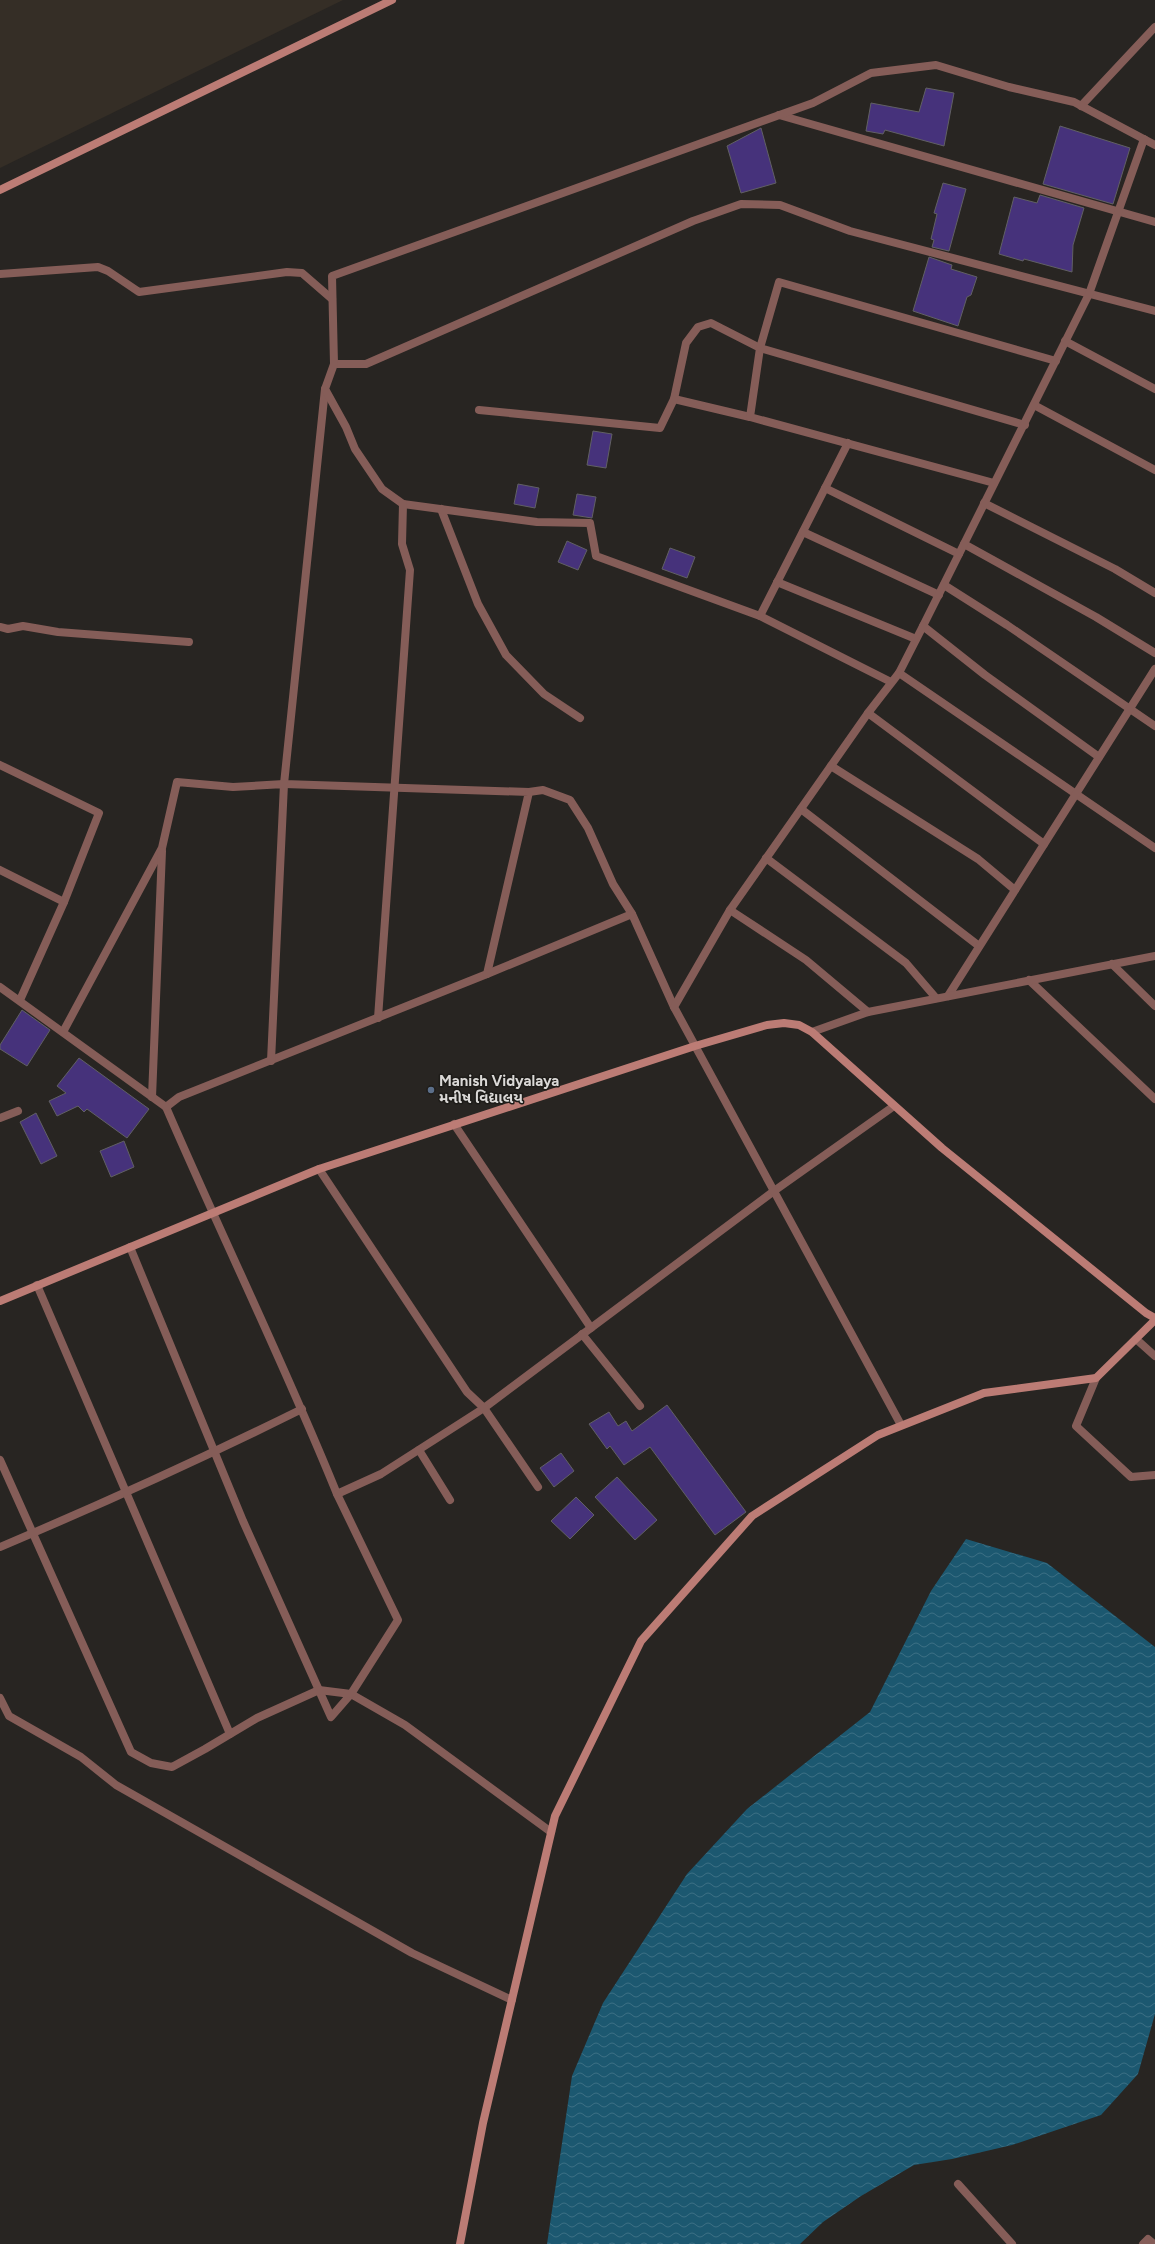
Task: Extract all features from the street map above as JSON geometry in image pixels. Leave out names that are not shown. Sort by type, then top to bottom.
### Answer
[{"type":"main road","points":[[0,190],[392,0]]},
{"type":"main road","points":[[0,1301],[319,1168],[695,1046],[767,1025],[784,1022],[799,1024],[812,1032],[942,1148],[1155,1319],[1096,1378],[984,1392],[878,1435],[752,1516],[641,1642],[555,1816],[484,2122],[460,2244]]},
{"type":"street","points":[[1081,106],[1155,27]]},
{"type":"street","points":[[271,1061],[284,784],[325,389],[334,364],[332,276],[813,103],[871,73],[936,65],[1009,87],[1074,102],[1155,145]]},
{"type":"street","points":[[779,115],[1155,222]]},
{"type":"street","points":[[674,1007],[730,910],[898,672],[916,639],[994,483],[1025,425],[1088,294],[1119,212],[1144,139]]},
{"type":"street","points":[[334,364],[366,364],[693,221],[741,204],[780,205],[850,231],[1155,311]]},
{"type":"street","points":[[0,274],[98,267],[108,271],[139,292],[287,272],[302,273],[332,299]]},
{"type":"street","points":[[750,416],[760,348],[778,282],[1056,361]]},
{"type":"street","points":[[479,410],[660,428],[674,399],[686,343],[698,327],[711,323],[760,348],[1025,425]]},
{"type":"street","points":[[1065,342],[1155,389]]},
{"type":"street","points":[[325,389],[346,427],[355,449],[382,489],[403,504],[537,522],[590,523],[596,556],[760,616],[891,682]]},
{"type":"street","points":[[674,399],[750,416],[994,483]]},
{"type":"street","points":[[1034,405],[1155,470]]},
{"type":"street","points":[[760,616],[848,443]]},
{"type":"street","points":[[825,488],[959,554]]},
{"type":"street","points":[[984,503],[1115,569],[1155,593]]},
{"type":"street","points":[[378,1018],[410,570],[402,544],[403,504]]},
{"type":"street","points":[[441,509],[478,604],[506,655],[544,694],[580,718]]},
{"type":"street","points":[[803,532],[939,594]]},
{"type":"street","points":[[964,544],[1096,617],[1155,653]]},
{"type":"street","points":[[777,582],[916,639]]},
{"type":"street","points":[[944,585],[1007,625],[1155,726]]},
{"type":"street","points":[[0,627],[23,626],[58,632],[189,642]]},
{"type":"street","points":[[923,626],[986,675],[1099,757]]},
{"type":"street","points":[[948,996],[1155,669]]},
{"type":"street","points":[[898,672],[1075,795],[1155,848]]},
{"type":"street","points":[[868,713],[1044,844]]},
{"type":"street","points":[[0,764],[98,812],[64,902],[20,1000]]},
{"type":"street","points":[[831,766],[978,859],[1015,890]]},
{"type":"street","points":[[152,1097],[162,848],[177,782],[233,787],[284,784],[529,792],[543,790],[570,800],[588,828],[613,884],[632,914],[674,1007],[901,1425]]},
{"type":"street","points":[[487,974],[529,792]]},
{"type":"street","points":[[801,809],[979,946]]},
{"type":"street","points":[[63,1032],[162,848]]},
{"type":"street","points":[[766,858],[906,963],[936,998]]},
{"type":"street","points":[[0,870],[64,902]]},
{"type":"street","points":[[730,910],[806,960],[868,1012]]},
{"type":"street","points":[[166,1108],[179,1097],[487,974],[632,914]]},
{"type":"street","points":[[812,1032],[868,1012],[1155,956]]},
{"type":"street","points":[[1112,964],[1155,1006]]},
{"type":"street","points":[[1029,980],[1155,1099]]},
{"type":"street","points":[[0,987],[20,1000],[166,1108],[212,1213],[302,1409],[337,1494],[398,1620],[351,1694],[331,1716],[215,1452],[130,1247]]},
{"type":"street","points":[[337,1494],[381,1474],[484,1408],[774,1191],[894,1106]]},
{"type":"street","points":[[0,1118],[18,1111]]},
{"type":"street","points":[[454,1124],[591,1328]]},
{"type":"street","points":[[319,1168],[467,1392],[484,1408],[538,1487]]},
{"type":"street","points":[[37,1285],[230,1734]]},
{"type":"street","points":[[582,1334],[640,1406]]},
{"type":"street","points":[[1136,1339],[1155,1356]]},
{"type":"street","points":[[1096,1378],[1076,1426],[1131,1477],[1155,1475]]},
{"type":"street","points":[[0,1547],[126,1493],[215,1452],[302,1409]]},
{"type":"street","points":[[419,1450],[450,1500]]},
{"type":"street","points":[[0,1460],[131,1752],[151,1763],[172,1767],[257,1718],[319,1690],[351,1694],[405,1725],[552,1832]]},
{"type":"street","points":[[0,1698],[9,1716],[81,1757],[116,1785],[412,1954],[512,2000]]},
{"type":"street","points":[[958,2184],[1012,2244]]},
{"type":"street","points":[[1143,2244],[1148,2239],[1154,2244]]},
{"type":"shaded area","points":[[0,0],[343,0],[0,168]]},
{"type":"water","points":[[966,1539],[1047,1563],[1155,1647],[1155,2014],[1138,2074],[1101,2115],[1012,2145],[952,2159],[914,2165],[861,2196],[823,2222],[800,2244],[547,2244],[572,2076],[603,2003],[687,1874],[747,1809],[870,1712],[931,1591]]},
{"type":"building","points":[[926,88],[954,93],[944,146],[885,130],[883,134],[866,131],[871,103],[919,112]]},
{"type":"building","points":[[1060,126],[1130,148],[1113,204],[1043,184]]},
{"type":"building","points":[[761,128],[776,183],[741,193],[727,146]]},
{"type":"building","points":[[943,183],[966,189],[949,251],[932,247],[934,240],[931,239],[937,214],[934,213]]},
{"type":"building","points":[[1040,195],[1084,208],[1073,245],[1072,272],[999,254],[1014,197],[1037,203]]},
{"type":"building","points":[[929,257],[952,265],[951,269],[977,277],[971,295],[967,297],[958,326],[913,311]]},
{"type":"building","points":[[593,431],[612,434],[606,468],[587,465]]},
{"type":"building","points":[[518,484],[539,488],[535,508],[514,504]]},
{"type":"building","points":[[577,494],[596,497],[592,518],[573,515]]},
{"type":"building","points":[[567,541],[587,550],[578,570],[558,562]]},
{"type":"building","points":[[670,548],[695,557],[687,578],[662,569]]},
{"type":"building","points":[[22,1010],[50,1030],[27,1066],[0,1049],[0,1045]]},
{"type":"building","points":[[79,1058],[149,1109],[127,1138],[87,1109],[84,1112],[78,1106],[57,1116],[49,1101],[66,1093],[57,1086]]},
{"type":"building","points":[[36,1113],[57,1156],[41,1164],[20,1122]]},
{"type":"building","points":[[124,1141],[134,1167],[111,1177],[100,1151]]},
{"type":"building","points":[[667,1405],[746,1512],[715,1535],[650,1447],[624,1465],[610,1446],[607,1449],[589,1424],[609,1412],[618,1426],[626,1421],[632,1431]]},
{"type":"building","points":[[561,1453],[574,1471],[554,1487],[540,1468]]},
{"type":"building","points":[[617,1477],[657,1520],[635,1540],[595,1497]]},
{"type":"building","points":[[576,1497],[594,1515],[570,1539],[551,1521]]},
{"type":"place","name":"Manish Vidyalaya મનીષ વિદ્યાલય","points":[[431,1090]]}]
